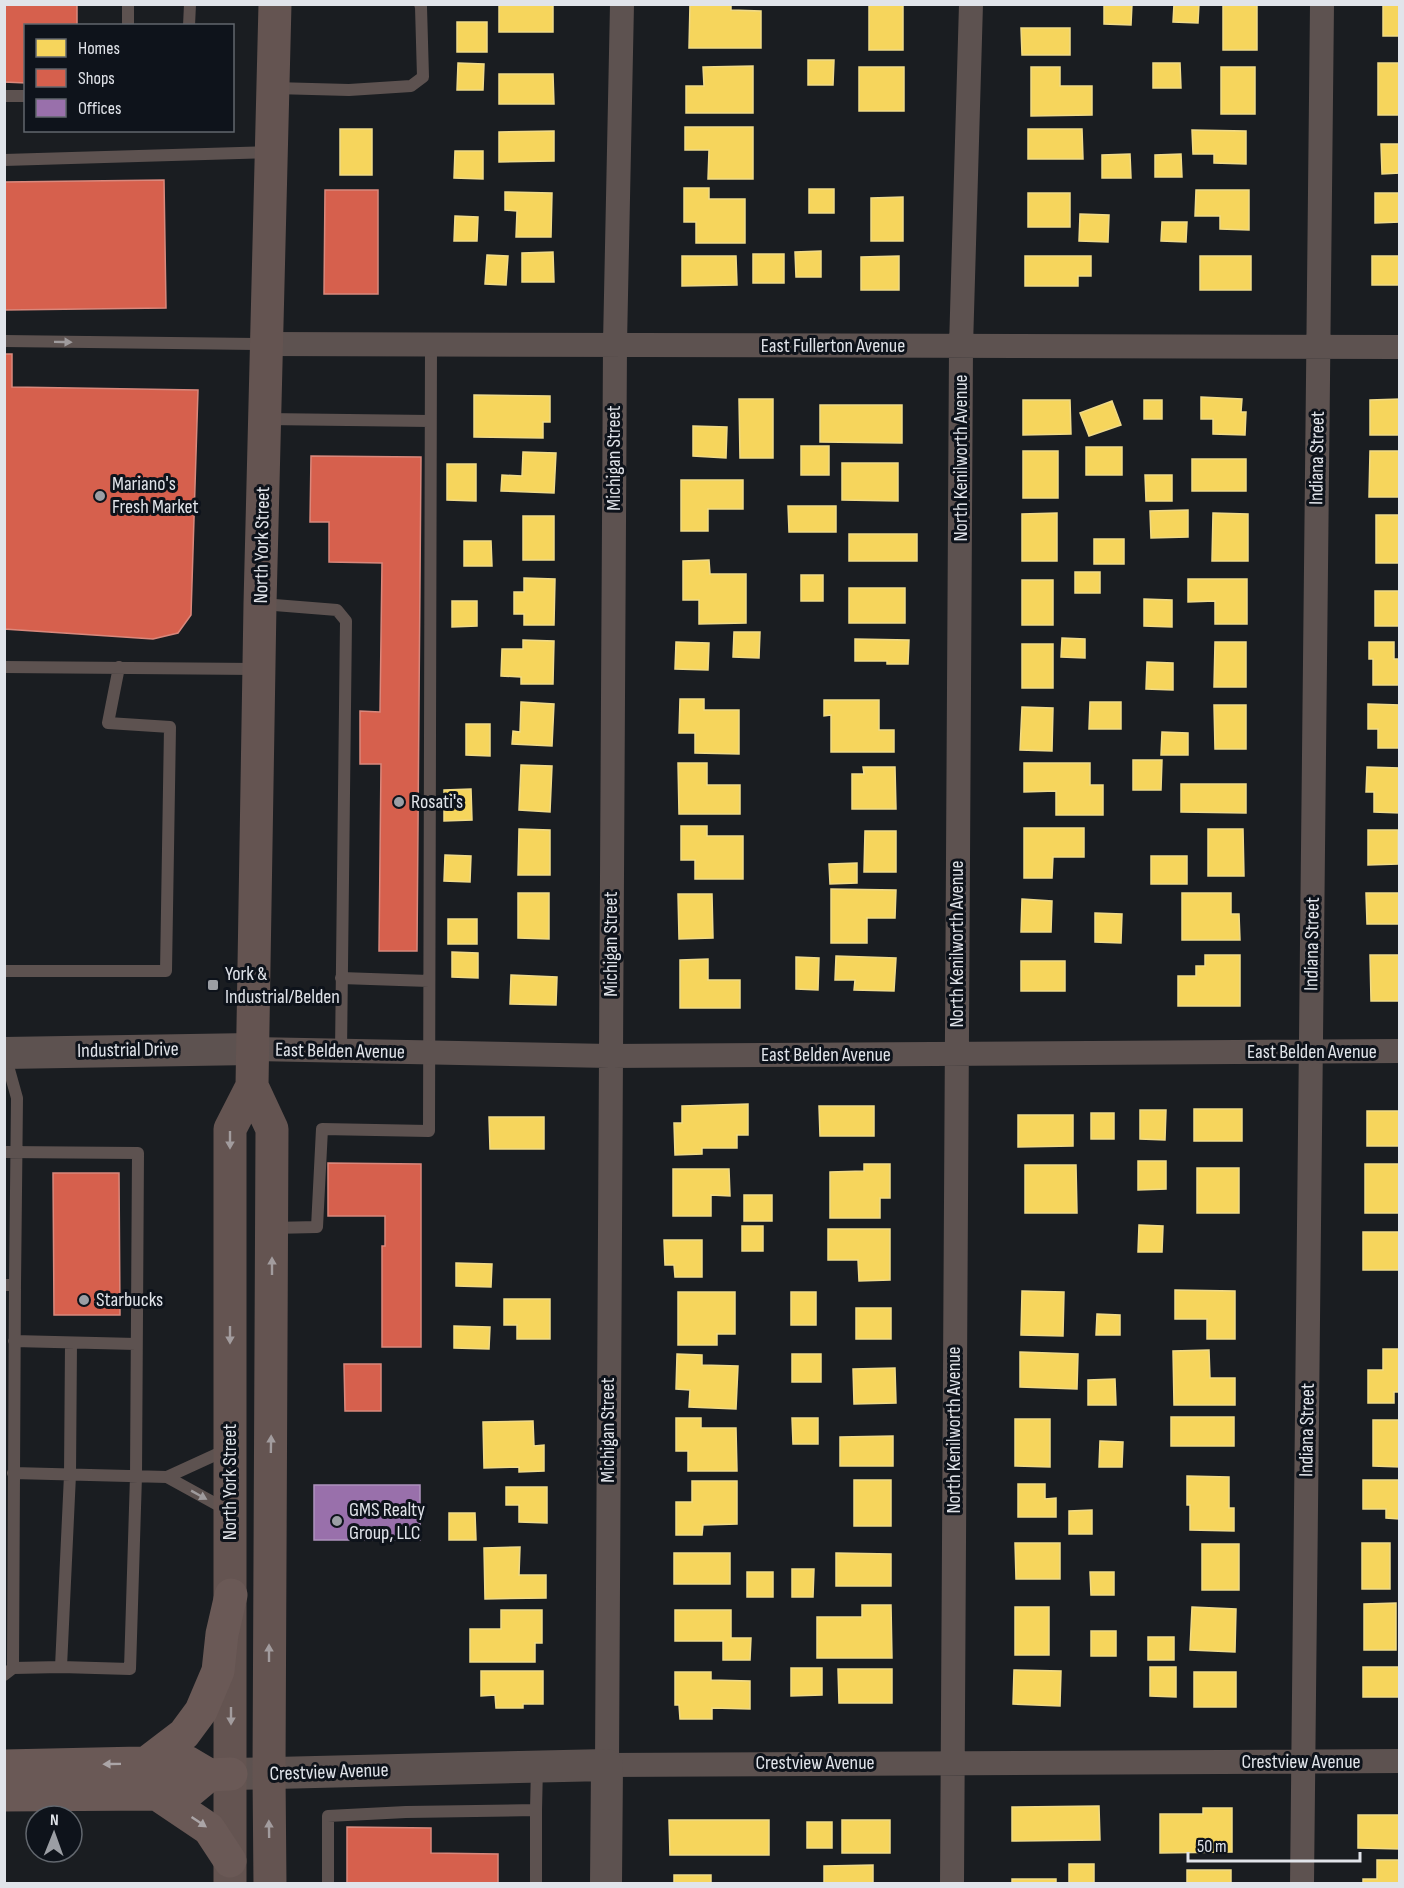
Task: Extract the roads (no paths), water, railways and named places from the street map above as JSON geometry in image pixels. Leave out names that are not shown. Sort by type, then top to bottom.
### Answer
[{"type":"highway","points":[[146,1763],[184,1734],[201,1711],[218,1671],[222,1634],[231,1595]]},
{"type":"highway","points":[[4,1766],[187,1762],[220,1775]]},
{"type":"highway","points":[[4,1795],[157,1794],[190,1790],[220,1775]]},
{"type":"highway","points":[[157,1794],[209,1829],[230,1872]]},
{"type":"main road","name":"North York Street","points":[[270,1884],[272,1129],[252,1086],[252,1049],[274,4]]},
{"type":"main road","name":"North York Street","points":[[230,1872],[220,1775],[231,1595],[230,1129],[252,1086]]},
{"type":"street","name":"Michigan Street","points":[[606,1884],[615,344],[622,4]]},
{"type":"street","name":"North Kenilworth Avenue","points":[[952,1884],[962,347],[971,4]]},
{"type":"street","name":"Indiana Street","points":[[1302,1884],[1322,4]]},
{"type":"street","name":"East Fullerton Avenue","points":[[266,344],[1400,346]]},
{"type":"street","name":"East Belden Avenue","points":[[252,1049],[610,1056],[1400,1051]]},
{"type":"street","name":"Industrial Drive","points":[[5,1053],[252,1049]]},
{"type":"street","name":"Crestview Avenue","points":[[220,1775],[607,1765],[1400,1761]]},
{"type":"lane","points":[[128,4],[128,24]]},
{"type":"lane","points":[[189,24],[190,4]]},
{"type":"lane","points":[[272,88],[349,90],[411,86],[423,77],[420,4]]},
{"type":"lane","points":[[4,96],[24,96]]},
{"type":"lane","points":[[4,160],[271,152]]},
{"type":"lane","points":[[4,341],[266,344]]},
{"type":"lane","points":[[272,1228],[317,1227],[321,1129],[429,1131],[431,344]]},
{"type":"lane","points":[[264,419],[430,421]]},
{"type":"lane","points":[[260,604],[338,610],[346,621],[341,1052]]},
{"type":"lane","points":[[4,667],[259,669]]},
{"type":"lane","points":[[4,971],[166,971],[170,727],[108,723],[119,667]]},
{"type":"lane","points":[[341,978],[429,981]]},
{"type":"lane","points":[[5,1053],[17,1098],[10,1152],[10,1285],[14,1341],[9,1672],[61,1667],[130,1669],[136,1476],[138,1153],[10,1152]]},
{"type":"lane","points":[[14,1341],[136,1344]]},
{"type":"lane","points":[[61,1667],[70,1475],[71,1343]]},
{"type":"lane","points":[[13,1473],[167,1477],[230,1448]]},
{"type":"lane","points":[[167,1477],[231,1512]]},
{"type":"lane","points":[[536,1884],[537,1766]]},
{"type":"lane","points":[[328,1884],[328,1816],[536,1810]]},
{"type":"place","name":"Mariano's Fresh Market","points":[[100,496]]},
{"type":"place","name":"Rosati's","points":[[399,802]]},
{"type":"place","name":"York & Industrial/Belden","points":[[213,985]]},
{"type":"place","name":"Starbucks","points":[[84,1300]]},
{"type":"place","name":"GMS Realty Group, LLC","points":[[337,1521]]}]
